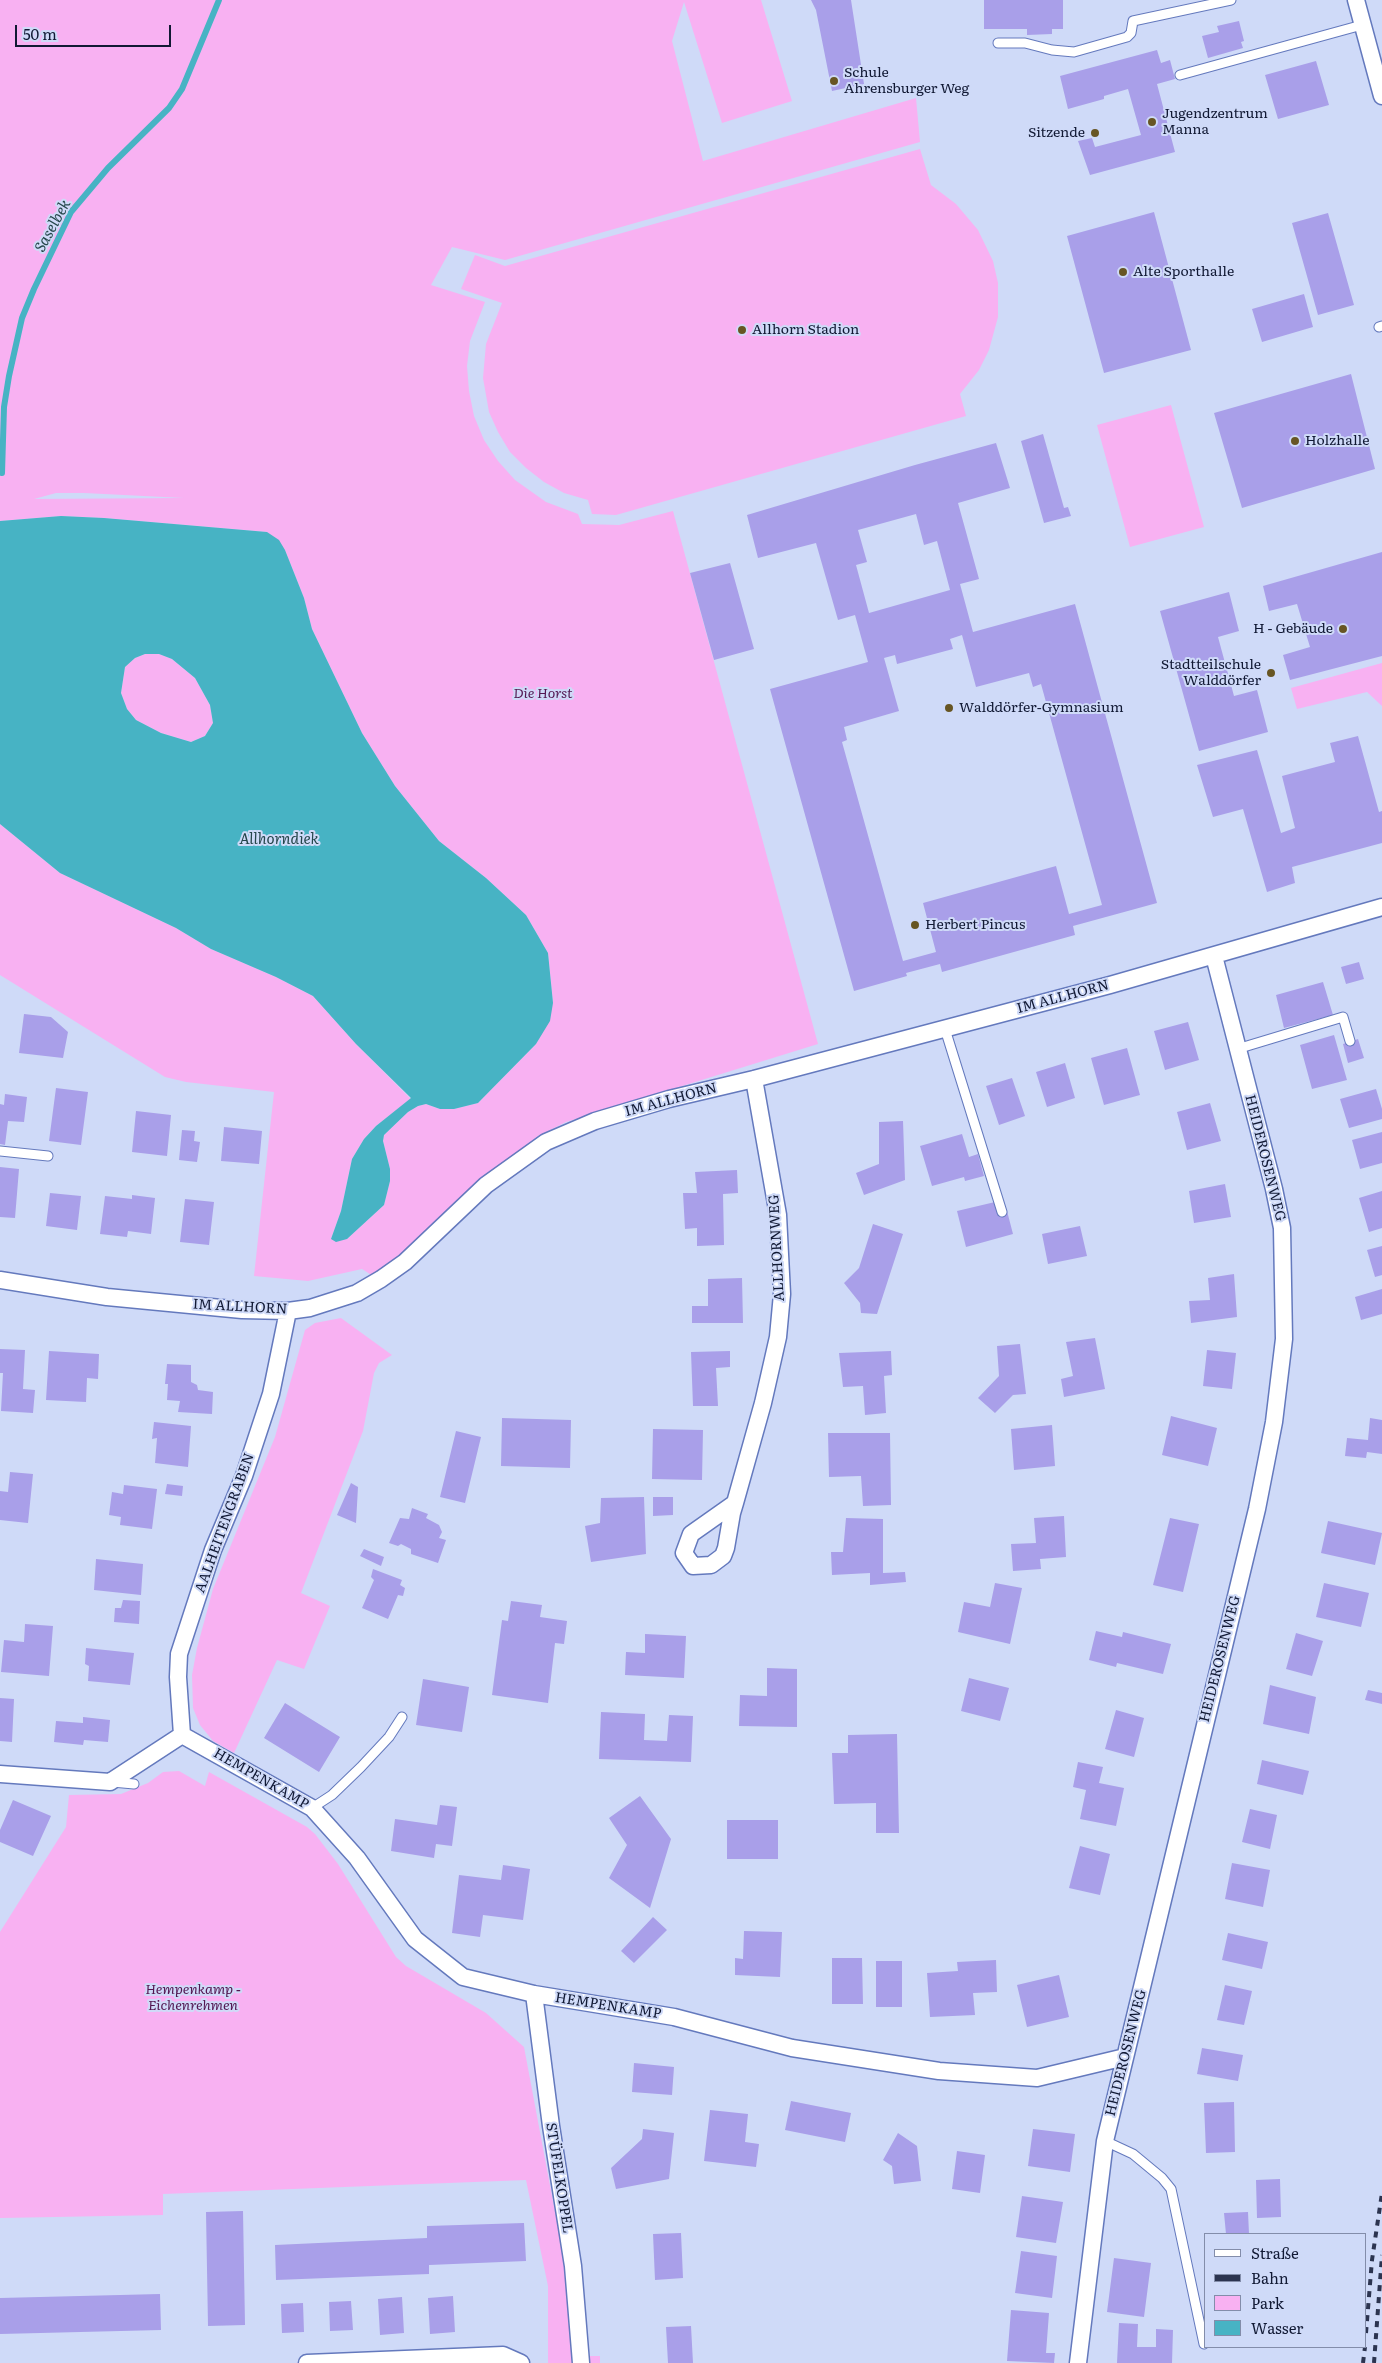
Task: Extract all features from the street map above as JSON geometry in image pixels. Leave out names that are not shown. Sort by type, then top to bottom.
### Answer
[{"type":"street","points":[[1356,0],[1382,96]]},
{"type":"street","name":"IM ALLHORN","points":[[0,1280],[107,1297],[242,1310],[288,1311],[310,1308],[357,1293],[381,1279],[405,1262],[486,1185],[546,1142],[595,1121],[669,1099],[946,1029],[1214,956],[1382,907]]},
{"type":"street","name":"HEIDEROSENWEG","points":[[1078,2363],[1105,2141],[1257,1509],[1274,1422],[1283,1348],[1282,1228],[1274,1189],[1214,956]]},
{"type":"street","name":"ALLHORNWEG","points":[[735,1503],[763,1402],[778,1337],[782,1294],[778,1215],[754,1079]]},
{"type":"street","name":"AALHEITENGRABEN","points":[[182,1735],[178,1677],[179,1654],[213,1550],[244,1476],[270,1394],[288,1311]]},
{"type":"street","points":[[0,1774],[110,1782],[182,1735]]},
{"type":"street","name":"HEMPENKAMP","points":[[182,1735],[312,1808],[357,1858],[415,1939],[463,1977],[534,1994],[674,2017],[792,2048],[939,2071],[1037,2078],[1125,2057]]},
{"type":"street","name":"STÜFELKOPPEL","points":[[534,1994],[551,2126],[573,2266],[580,2363]]},
{"type":"street","points":[[307,2363],[503,2355],[521,2363]]},
{"type":"lane","points":[[998,43],[1025,43],[1052,50],[1074,52],[1127,37],[1131,34],[1133,20],[1231,0]]},
{"type":"lane","points":[[1180,75],[1362,25]]},
{"type":"lane","points":[[1237,1049],[1343,1017],[1350,1041]]},
{"type":"lane","points":[[946,1029],[1002,1212]]},
{"type":"lane","points":[[0,1151],[48,1156]]},
{"type":"lane","points":[[312,1808],[332,1795],[361,1767],[389,1737],[402,1717]]},
{"type":"lane","points":[[110,1782],[134,1784]]},
{"type":"lane","points":[[1105,2141],[1133,2154],[1162,2178],[1171,2189],[1204,2344]]},
{"type":"green space","name":"Die Horst","points":[[0,0],[761,0],[792,101],[722,123],[684,2],[672,41],[703,161],[916,98],[920,142],[505,260],[452,247],[431,285],[485,302],[470,341],[467,366],[469,391],[474,416],[484,440],[498,461],[515,480],[546,502],[578,514],[582,524],[619,525],[673,511],[818,1044],[566,1122],[538,1136],[480,1181],[394,1263],[373,1276],[362,1269],[308,1281],[254,1276],[274,1092],[186,1082],[165,1077],[0,975],[0,824],[60,873],[176,928],[211,949],[276,977],[313,996],[356,1044],[411,1099],[376,1126],[364,1139],[352,1159],[341,1211],[331,1239],[347,1239],[384,1205],[390,1181],[390,1169],[383,1141],[384,1135],[408,1112],[426,1104],[440,1109],[454,1109],[478,1103],[536,1044],[553,1003],[548,953],[526,915],[486,878],[439,841],[395,786],[362,733],[312,629],[304,598],[285,550],[267,532],[61,516],[0,521]],"holes":[[[56,493],[184,498],[34,499]]]},
{"type":"green space","name":"Allhorn Stadion","points":[[920,149],[931,185],[956,204],[978,230],[993,261],[998,283],[998,317],[989,350],[979,370],[960,394],[966,416],[616,515],[592,514],[588,500],[564,493],[544,482],[510,452],[489,412],[483,378],[486,344],[502,303],[461,289],[475,255],[505,266]]},
{"type":"green space","points":[[1171,405],[1204,527],[1130,547],[1097,425]]},
{"type":"green space","points":[[145,654],[159,654],[172,659],[195,678],[210,705],[213,723],[205,736],[191,742],[161,733],[136,720],[127,709],[121,693],[125,667],[135,658]]},
{"type":"green space","points":[[1382,663],[1382,706],[1367,692],[1297,709],[1291,688]]},
{"type":"green space","points":[[341,1318],[392,1355],[379,1363],[374,1373],[363,1431],[301,1593],[330,1606],[304,1669],[277,1660],[234,1753],[213,1741],[200,1725],[193,1708],[192,1675],[197,1648],[213,1589],[275,1437],[305,1330],[315,1323]]},
{"type":"green space","name":"Hempenkamp - Eichenrehmen","points":[[179,1771],[205,1786],[209,1772],[307,1827],[315,1834],[338,1864],[396,1957],[406,1966],[486,2013],[524,2047],[570,2292],[572,2356],[600,2356],[600,2363],[548,2363],[548,2286],[526,2180],[163,2194],[163,2215],[0,2218],[0,1932],[66,1827],[69,1795],[121,1794],[148,1783],[163,1772]]},
{"type":"water","name":"Allhorndiek","points":[[61,516],[104,518],[267,532],[279,540],[285,550],[304,598],[312,629],[362,733],[395,786],[439,841],[486,878],[526,915],[548,953],[553,1003],[550,1021],[536,1044],[478,1103],[454,1109],[440,1109],[426,1104],[418,1106],[408,1112],[384,1135],[383,1141],[390,1169],[390,1181],[384,1205],[347,1239],[336,1242],[331,1239],[341,1211],[352,1159],[364,1139],[376,1126],[411,1098],[356,1044],[313,996],[276,977],[211,949],[176,928],[60,873],[0,824],[0,521]],"holes":[[[145,654],[159,654],[172,659],[195,678],[210,705],[213,723],[205,736],[191,742],[161,733],[136,720],[127,709],[121,693],[125,667],[135,658]]]},
{"type":"building","points":[[811,0],[851,0],[864,84],[832,91],[816,10]]},
{"type":"building","points":[[984,0],[1063,0],[1063,29],[1052,29],[1052,34],[1027,35],[1027,29],[984,29]]},
{"type":"building","points":[[1239,21],[1244,41],[1241,42],[1243,48],[1208,58],[1202,36],[1219,32],[1217,26]]},
{"type":"building","name":"Jugendzentrum Manna","points":[[1157,50],[1161,63],[1170,60],[1175,79],[1157,84],[1175,152],[1090,175],[1078,141],[1092,138],[1095,147],[1141,135],[1128,89],[1104,96],[1104,99],[1068,109],[1060,76]]},
{"type":"building","points":[[1316,61],[1329,105],[1278,119],[1265,75]]},
{"type":"building","name":"Alte Sporthalle","points":[[1154,212],[1191,350],[1104,373],[1067,236]]},
{"type":"building","points":[[1328,213],[1354,305],[1318,315],[1292,223]]},
{"type":"building","points":[[1304,294],[1313,327],[1262,342],[1252,309]]},
{"type":"building","name":"Holzhalle","points":[[1351,374],[1375,469],[1242,508],[1214,413]]},
{"type":"building","points":[[1043,434],[1064,508],[1068,507],[1071,516],[1044,523],[1021,441]]},
{"type":"building","points":[[996,443],[1010,488],[958,503],[979,579],[960,584],[973,632],[1075,604],[1157,903],[1073,926],[1075,935],[942,972],[940,964],[906,973],[907,976],[854,991],[770,689],[868,662],[855,615],[838,620],[816,543],[758,558],[747,515]],"holes":[[[916,514],[924,545],[937,541],[950,590],[869,613],[856,565],[867,562],[858,530]],[[962,635],[976,687],[1029,673],[1033,687],[1041,684],[1102,905],[1069,914],[1056,866],[923,903],[936,952],[903,961],[842,742],[847,740],[844,727],[899,711],[884,658],[895,655],[897,664],[953,649],[950,639]]]},
{"type":"building","name":"H - Gebäude","points":[[1382,552],[1382,656],[1290,680],[1283,655],[1310,647],[1297,604],[1269,611],[1263,586]]},
{"type":"building","points":[[730,563],[754,649],[714,660],[690,573]]},
{"type":"building","points":[[1229,592],[1239,631],[1218,637],[1234,696],[1257,690],[1268,732],[1199,751],[1160,611]]},
{"type":"building","points":[[1358,736],[1379,812],[1382,811],[1382,843],[1292,867],[1295,883],[1267,892],[1243,809],[1213,817],[1197,765],[1257,750],[1281,833],[1295,828],[1282,776],[1335,762],[1330,743]]},
{"type":"building","points":[[1359,962],[1364,979],[1346,984],[1341,967]]},
{"type":"building","points":[[1323,982],[1333,1015],[1284,1028],[1276,995]]},
{"type":"building","points":[[24,1014],[51,1017],[68,1032],[63,1058],[19,1053]]},
{"type":"building","points":[[1188,1022],[1199,1060],[1165,1070],[1154,1031]]},
{"type":"building","points":[[1334,1035],[1347,1080],[1312,1089],[1300,1045]]},
{"type":"building","points":[[1358,1039],[1364,1058],[1348,1063],[1343,1044]]},
{"type":"building","points":[[1127,1048],[1140,1095],[1104,1105],[1091,1058]]},
{"type":"building","points":[[1065,1063],[1075,1098],[1047,1107],[1036,1072]]},
{"type":"building","points":[[1012,1078],[1025,1116],[999,1125],[986,1086]]},
{"type":"building","points":[[56,1088],[88,1092],[81,1145],[49,1141]]},
{"type":"building","points":[[1376,1089],[1382,1109],[1382,1119],[1349,1128],[1340,1099]]},
{"type":"building","points":[[5,1094],[27,1097],[24,1122],[8,1121],[5,1145],[0,1144],[0,1104],[4,1105]]},
{"type":"building","points":[[1210,1103],[1221,1141],[1187,1150],[1177,1112]]},
{"type":"building","points":[[136,1111],[171,1115],[167,1156],[132,1152]]},
{"type":"building","points":[[903,1121],[905,1180],[864,1195],[856,1173],[879,1164],[879,1122]]},
{"type":"building","points":[[224,1127],[262,1131],[259,1164],[221,1161]]},
{"type":"building","points":[[182,1130],[195,1131],[194,1141],[200,1142],[197,1162],[179,1160]]},
{"type":"building","points":[[1382,1132],[1382,1163],[1360,1169],[1352,1140]]},
{"type":"building","points":[[962,1134],[969,1157],[978,1154],[984,1176],[965,1181],[964,1177],[932,1186],[920,1146]]},
{"type":"building","points":[[0,1167],[19,1169],[15,1218],[0,1217]]},
{"type":"building","points":[[737,1170],[738,1193],[723,1194],[724,1245],[697,1246],[697,1228],[685,1229],[683,1193],[697,1193],[695,1172]]},
{"type":"building","points":[[1225,1184],[1231,1217],[1194,1223],[1189,1191]]},
{"type":"building","points":[[1382,1191],[1382,1228],[1369,1232],[1359,1198]]},
{"type":"building","points":[[50,1193],[81,1196],[77,1230],[46,1226]]},
{"type":"building","points":[[132,1195],[155,1198],[151,1234],[128,1231],[127,1237],[100,1234],[105,1196],[132,1199]]},
{"type":"building","points":[[185,1199],[214,1202],[209,1245],[180,1242]]},
{"type":"building","points":[[995,1202],[998,1214],[1007,1211],[1013,1234],[966,1247],[957,1211]]},
{"type":"building","points":[[873,1224],[903,1234],[877,1314],[861,1313],[860,1303],[844,1283],[859,1268]]},
{"type":"building","points":[[1080,1226],[1087,1256],[1048,1264],[1042,1234]]},
{"type":"building","points":[[1382,1246],[1382,1275],[1375,1277],[1367,1250]]},
{"type":"building","points":[[1234,1274],[1237,1317],[1191,1323],[1189,1301],[1210,1300],[1208,1278]]},
{"type":"building","points":[[742,1278],[743,1323],[692,1323],[692,1306],[708,1306],[708,1279]]},
{"type":"building","points":[[1382,1289],[1382,1314],[1361,1320],[1355,1297]]},
{"type":"building","points":[[1095,1338],[1105,1389],[1064,1397],[1061,1379],[1073,1376],[1066,1342]]},
{"type":"building","points":[[1020,1344],[1026,1394],[1013,1395],[995,1413],[978,1398],[999,1376],[997,1346]]},
{"type":"building","points":[[0,1349],[25,1350],[23,1389],[35,1390],[33,1413],[1,1411],[3,1373],[0,1373]]},
{"type":"building","points":[[1207,1350],[1236,1353],[1232,1389],[1203,1386]]},
{"type":"building","points":[[49,1351],[99,1354],[98,1379],[87,1378],[86,1402],[46,1400]]},
{"type":"building","points":[[730,1351],[730,1367],[716,1368],[718,1406],[693,1406],[691,1352]]},
{"type":"building","points":[[891,1351],[892,1375],[884,1376],[886,1413],[865,1415],[863,1386],[843,1387],[839,1353]]},
{"type":"building","points":[[167,1364],[191,1365],[191,1382],[197,1385],[198,1390],[213,1392],[212,1414],[178,1412],[180,1401],[167,1400],[168,1384],[165,1384]]},
{"type":"building","points":[[1171,1416],[1217,1428],[1208,1466],[1162,1455]]},
{"type":"building","points":[[502,1418],[571,1420],[570,1468],[501,1466]]},
{"type":"building","points":[[1370,1418],[1382,1420],[1382,1454],[1367,1452],[1366,1458],[1345,1456],[1347,1438],[1368,1440]]},
{"type":"building","points":[[154,1422],[191,1426],[188,1467],[155,1463],[157,1438],[152,1439]]},
{"type":"building","points":[[1052,1425],[1055,1466],[1014,1470],[1011,1429]]},
{"type":"building","points":[[653,1429],[703,1430],[702,1480],[652,1479]]},
{"type":"building","points":[[456,1431],[481,1437],[465,1503],[440,1497]]},
{"type":"building","points":[[828,1433],[890,1433],[891,1505],[863,1506],[861,1476],[829,1477]]},
{"type":"building","points":[[10,1472],[33,1474],[28,1523],[0,1520],[0,1491],[8,1492]]},
{"type":"building","points":[[351,1483],[358,1487],[356,1523],[337,1515]]},
{"type":"building","points":[[167,1484],[183,1486],[182,1496],[165,1494]]},
{"type":"building","points":[[124,1485],[157,1489],[152,1529],[120,1525],[121,1517],[109,1515],[112,1492],[123,1494]]},
{"type":"building","points":[[644,1497],[646,1554],[591,1562],[585,1526],[600,1523],[601,1498]]},
{"type":"building","points":[[653,1497],[673,1497],[673,1515],[653,1516]]},
{"type":"building","points":[[412,1508],[428,1514],[426,1518],[439,1525],[442,1532],[439,1538],[446,1540],[438,1563],[411,1554],[411,1549],[401,1544],[398,1546],[389,1543],[400,1518],[409,1519]]},
{"type":"building","points":[[1064,1516],[1066,1557],[1040,1559],[1041,1569],[1013,1571],[1011,1544],[1036,1543],[1034,1518]]},
{"type":"building","points":[[846,1518],[883,1519],[883,1573],[905,1572],[906,1582],[870,1585],[870,1573],[832,1575],[831,1552],[843,1552]]},
{"type":"building","points":[[1170,1518],[1199,1524],[1183,1592],[1153,1585]]},
{"type":"building","points":[[1328,1521],[1382,1533],[1375,1565],[1321,1553]]},
{"type":"building","points":[[364,1549],[384,1557],[381,1566],[360,1556]]},
{"type":"building","points":[[96,1559],[143,1564],[141,1595],[94,1590]]},
{"type":"building","points":[[373,1569],[402,1580],[400,1585],[405,1588],[403,1596],[398,1595],[388,1619],[362,1608],[374,1580],[371,1577]]},
{"type":"building","points":[[995,1583],[1022,1588],[1010,1644],[958,1632],[964,1602],[990,1607]]},
{"type":"building","points":[[1324,1583],[1369,1593],[1361,1627],[1316,1617]]},
{"type":"building","points":[[123,1600],[140,1601],[139,1624],[114,1622],[115,1608],[121,1608]]},
{"type":"building","points":[[511,1601],[542,1605],[540,1617],[567,1621],[564,1644],[555,1643],[548,1703],[492,1695],[502,1620],[508,1621]]},
{"type":"building","points":[[25,1624],[53,1626],[49,1676],[1,1672],[4,1640],[24,1642]]},
{"type":"building","points":[[1096,1631],[1122,1637],[1123,1632],[1171,1644],[1163,1674],[1117,1663],[1116,1667],[1089,1660]]},
{"type":"building","points":[[1296,1633],[1323,1641],[1312,1676],[1286,1669]]},
{"type":"building","points":[[645,1634],[686,1636],[684,1678],[625,1675],[626,1652],[645,1653]]},
{"type":"building","points":[[86,1648],[134,1653],[130,1685],[88,1681],[89,1666],[85,1664]]},
{"type":"building","points":[[767,1668],[797,1669],[797,1727],[739,1726],[740,1695],[767,1696]]},
{"type":"building","points":[[969,1678],[1009,1688],[1000,1721],[961,1711]]},
{"type":"building","points":[[423,1679],[469,1687],[462,1732],[416,1725]]},
{"type":"building","points":[[1270,1685],[1316,1697],[1309,1734],[1263,1724]]},
{"type":"building","points":[[1368,1690],[1382,1693],[1382,1704],[1365,1700]]},
{"type":"building","points":[[0,1698],[14,1699],[12,1742],[0,1741]]},
{"type":"building","points":[[285,1703],[340,1737],[319,1772],[264,1738]]},
{"type":"building","points":[[1116,1710],[1144,1718],[1134,1757],[1105,1749]]},
{"type":"building","points":[[601,1712],[645,1714],[644,1740],[667,1741],[669,1715],[693,1716],[691,1762],[599,1759]]},
{"type":"building","points":[[83,1717],[110,1720],[108,1742],[84,1740],[83,1745],[54,1742],[56,1721],[83,1723]]},
{"type":"building","points":[[897,1734],[899,1833],[876,1833],[876,1803],[834,1804],[832,1753],[848,1753],[848,1735]]},
{"type":"building","points":[[1262,1760],[1309,1771],[1303,1795],[1257,1784]]},
{"type":"building","points":[[1078,1762],[1103,1767],[1099,1783],[1124,1788],[1116,1826],[1080,1819],[1086,1790],[1073,1787]]},
{"type":"building","points":[[640,1796],[671,1839],[650,1908],[609,1878],[627,1845],[609,1818]]},
{"type":"building","points":[[13,1800],[51,1816],[33,1856],[0,1842],[0,1830]]},
{"type":"building","points":[[440,1805],[457,1807],[452,1846],[436,1844],[434,1858],[391,1851],[395,1819],[437,1825]]},
{"type":"building","points":[[1250,1809],[1277,1815],[1270,1849],[1242,1842]]},
{"type":"building","points":[[727,1820],[778,1820],[778,1859],[727,1859]]},
{"type":"building","points":[[1080,1846],[1110,1854],[1100,1895],[1069,1888]]},
{"type":"building","points":[[1232,1863],[1270,1870],[1263,1907],[1225,1899]]},
{"type":"building","points":[[503,1865],[530,1869],[523,1920],[483,1915],[480,1937],[452,1933],[459,1875],[501,1880]]},
{"type":"building","points":[[653,1917],[667,1930],[634,1963],[621,1951]]},
{"type":"building","points":[[744,1931],[782,1932],[780,1977],[735,1975],[735,1958],[743,1959]]},
{"type":"building","points":[[1228,1933],[1268,1942],[1262,1969],[1222,1960]]},
{"type":"building","points":[[832,1958],[862,1958],[863,2004],[832,2004]]},
{"type":"building","points":[[996,1960],[997,1992],[973,1993],[975,2015],[930,2017],[927,1973],[958,1971],[957,1962]]},
{"type":"building","points":[[876,1961],[902,1961],[902,2007],[876,2007]]},
{"type":"building","points":[[1059,1975],[1069,2017],[1027,2027],[1017,1985]]},
{"type":"building","points":[[1225,1985],[1252,1991],[1244,2025],[1217,2020]]},
{"type":"building","points":[[1202,2048],[1243,2055],[1238,2081],[1197,2074]]},
{"type":"building","points":[[634,2063],[674,2067],[672,2095],[632,2092]]},
{"type":"building","points":[[791,2101],[851,2113],[845,2142],[785,2130]]},
{"type":"building","points":[[1234,2102],[1235,2152],[1206,2153],[1204,2103]]},
{"type":"building","points":[[710,2110],[748,2114],[745,2142],[759,2144],[756,2167],[704,2161]]},
{"type":"building","points":[[643,2129],[674,2133],[669,2179],[616,2189],[611,2168],[642,2139]]},
{"type":"building","points":[[1033,2129],[1075,2134],[1070,2172],[1028,2166]]},
{"type":"building","points":[[898,2133],[917,2146],[921,2181],[894,2184],[892,2166],[883,2160]]},
{"type":"building","points":[[957,2151],[985,2155],[980,2193],[952,2189]]},
{"type":"building","points":[[1280,2179],[1281,2217],[1257,2218],[1256,2180]]},
{"type":"building","points":[[1022,2196],[1063,2202],[1056,2243],[1016,2237]]},
{"type":"building","points":[[243,2211],[245,2325],[208,2326],[206,2212]]},
{"type":"building","points":[[1248,2212],[1249,2233],[1226,2233],[1224,2213]]},
{"type":"building","points":[[524,2223],[526,2261],[429,2265],[429,2274],[276,2280],[275,2245],[427,2238],[427,2226]]},
{"type":"building","points":[[681,2233],[683,2278],[655,2280],[653,2234]]},
{"type":"building","points":[[1021,2251],[1057,2256],[1052,2298],[1015,2293]]},
{"type":"building","points":[[1114,2258],[1151,2263],[1144,2317],[1107,2312]]},
{"type":"building","points":[[160,2294],[161,2330],[0,2334],[0,2298]]},
{"type":"building","points":[[453,2296],[455,2332],[430,2334],[428,2298]]},
{"type":"building","points":[[402,2297],[404,2333],[380,2335],[378,2299]]},
{"type":"building","points":[[351,2301],[353,2330],[330,2331],[329,2302]]},
{"type":"building","points":[[303,2303],[304,2332],[282,2333],[281,2304]]},
{"type":"building","points":[[1011,2310],[1049,2313],[1046,2353],[1055,2353],[1054,2363],[1007,2361]]},
{"type":"building","points":[[1119,2323],[1138,2324],[1137,2347],[1156,2347],[1156,2329],[1173,2330],[1172,2363],[1117,2363]]},
{"type":"building","points":[[691,2326],[693,2363],[668,2363],[666,2327]]},
{"type":"waterway","name":"Saselbek","points":[[2,473],[4,407],[9,376],[22,318],[34,289],[71,212],[108,168],[169,108],[182,89],[219,0]]},
{"type":"railway","points":[[1367,2321],[1372,2260],[1382,2193]]},
{"type":"railway","points":[[1374,2363],[1382,2255]]},
{"type":"railway","points":[[1363,2363],[1365,2348]]},
{"type":"place","name":"Schule Ahrensburger Weg","points":[[834,81]]},
{"type":"place","name":"Jugendzentrum Manna","points":[[1152,122]]},
{"type":"place","name":"Sitzende","points":[[1095,133]]},
{"type":"place","name":"Alte Sporthalle","points":[[1123,272]]},
{"type":"place","name":"Allhorn Stadion","points":[[742,330]]},
{"type":"place","name":"Holzhalle","points":[[1295,441]]},
{"type":"place","name":"H - Gebäude","points":[[1343,629]]},
{"type":"place","name":"Stadtteilschule Walddörfer","points":[[1271,673]]},
{"type":"place","name":"Walddörfer-Gymnasium","points":[[949,708]]},
{"type":"place","name":"Herbert Pincus","points":[[915,925]]}]
